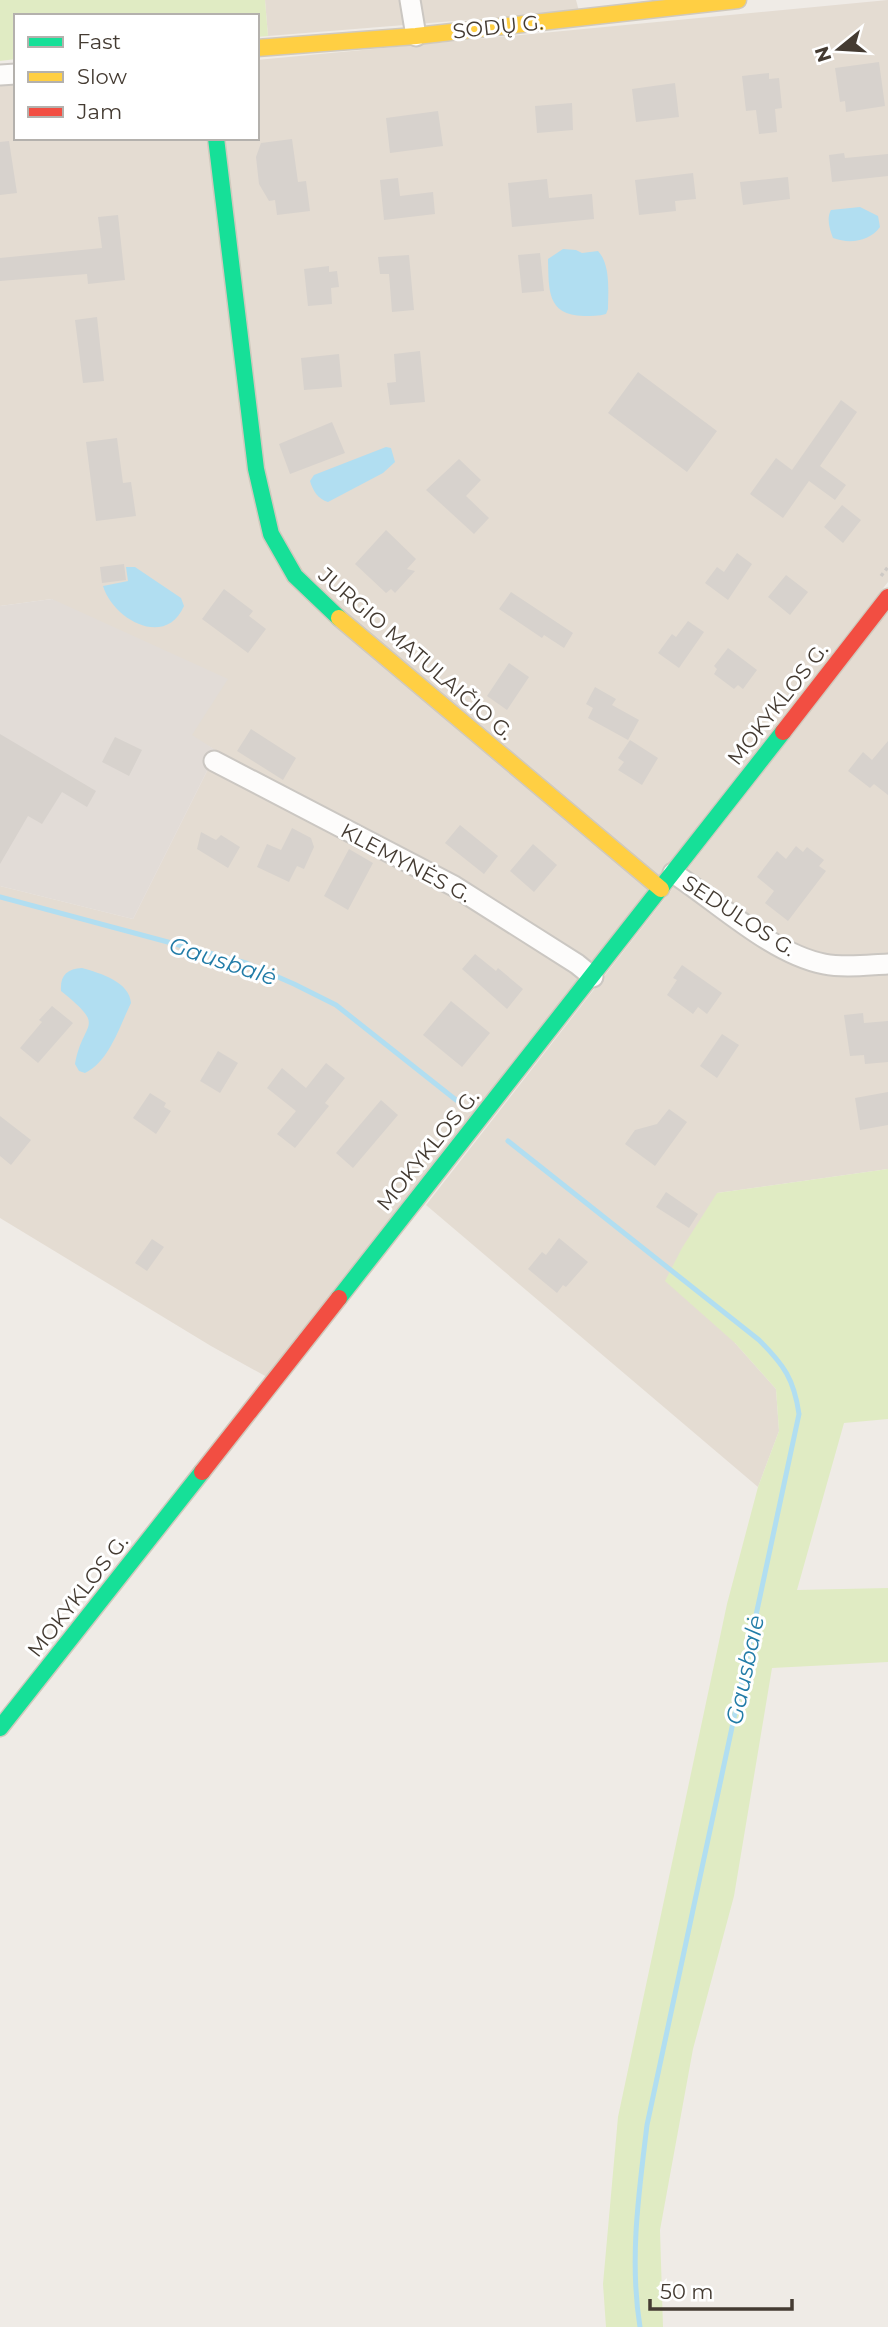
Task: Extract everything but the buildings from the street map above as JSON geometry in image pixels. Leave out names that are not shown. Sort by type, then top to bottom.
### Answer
[{"type":"main road","name":"SODŲ G.","points":[[259,48],[416,36],[738,0]]},
{"type":"main road","name":"JURGIO MATULAIČIO G.","points":[[216,140],[256,469],[271,534],[295,576],[344,623],[661,889]]},
{"type":"main road","name":"MOKYKLOS G.","points":[[0,1728],[593,977],[888,597]]},
{"type":"street","points":[[410,0],[416,36]]},
{"type":"street","name":"KLEMYNĖS G.","points":[[214,761],[454,886],[577,964],[593,977]]},
{"type":"street","name":"SEDULOS G.","points":[[673,873],[778,946],[806,960],[827,965],[888,964]]},
{"type":"shaded area","points":[[265,0],[576,0],[579,11],[268,36]]},
{"type":"shaded area","points":[[888,0],[888,582],[267,1377],[0,1218],[0,886],[133,919],[217,751],[191,736],[52,599],[0,606],[0,86],[14,85],[14,140],[259,140],[259,60]]},
{"type":"shaded area","points":[[52,599],[228,679],[192,735],[217,751],[133,919],[0,886],[0,606]]},
{"type":"shaded area","points":[[888,612],[888,1169],[717,1193],[735,1343],[776,1389],[779,1431],[758,1487],[426,1205]]},
{"type":"green space","points":[[0,0],[265,0],[268,36],[259,37],[259,14],[14,14],[14,59],[0,61]]},
{"type":"green space","points":[[888,1169],[888,1419],[844,1423],[797,1590],[888,1588],[888,1662],[772,1668],[734,1896],[693,2049],[660,2230],[663,2327],[606,2327],[603,2284],[618,2117],[727,1604],[758,1487],[779,1431],[776,1389],[735,1343],[665,1281],[682,1248],[717,1193]]},
{"type":"water","points":[[860,207],[878,216],[880,227],[865,239],[846,241],[833,238],[829,221],[831,210]]},
{"type":"water","points":[[563,249],[582,253],[598,251],[602,257],[608,279],[606,314],[572,314],[562,311],[556,305],[550,290],[548,259]]},
{"type":"water","points":[[386,447],[391,448],[395,462],[383,473],[328,502],[314,491],[310,481],[314,475]]},
{"type":"water","points":[[126,567],[135,567],[181,598],[184,606],[175,619],[165,626],[153,627],[128,618],[117,609],[103,586],[128,581]]},
{"type":"water","points":[[82,968],[120,984],[131,1003],[107,1052],[101,1061],[85,1073],[79,1071],[75,1064],[89,1025],[88,1019],[61,991],[66,974]]},
{"type":"waterway","name":"Gausbalė","points":[[0,897],[246,963],[294,984],[336,1005],[456,1100]]},
{"type":"waterway","name":"Gausbalė","points":[[508,1141],[759,1340],[775,1357],[791,1382],[799,1414],[647,2125],[635,2251],[640,2327]]},
{"type":"traffic: fast","points":[[216,140],[256,469],[271,534],[295,576],[339,618]]},
{"type":"traffic: fast","points":[[339,1298],[783,732]]},
{"type":"traffic: fast","points":[[0,1728],[202,1472]]},
{"type":"traffic: slow","points":[[259,48],[416,36],[738,0]]},
{"type":"traffic: slow","points":[[339,618],[661,889]]},
{"type":"traffic: jam","points":[[783,732],[888,597]]},
{"type":"traffic: jam","points":[[202,1472],[339,1298]]}]
